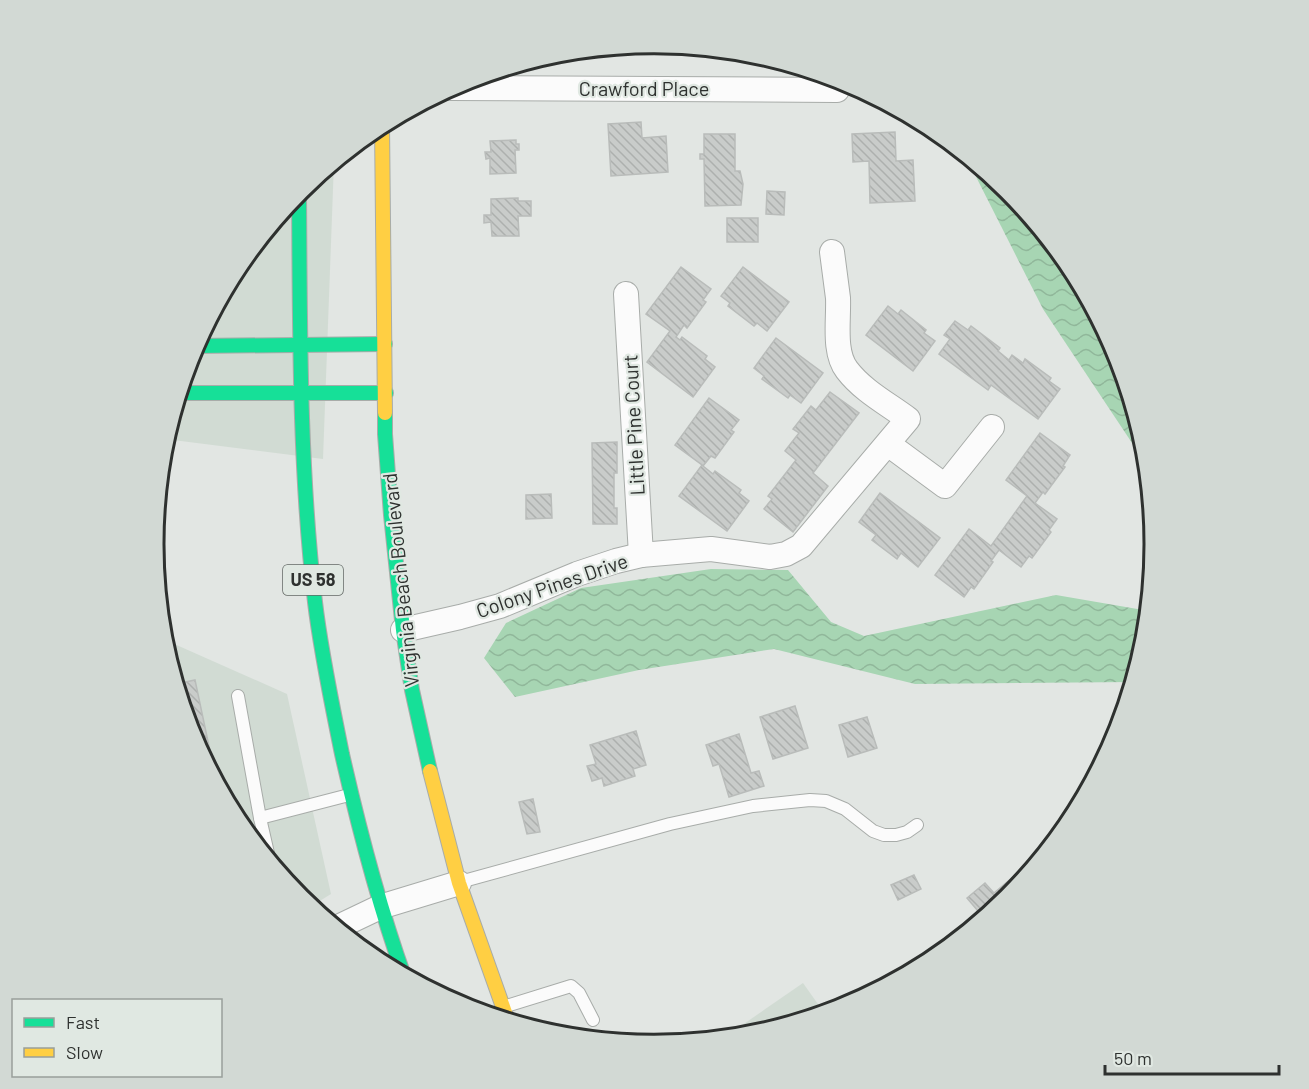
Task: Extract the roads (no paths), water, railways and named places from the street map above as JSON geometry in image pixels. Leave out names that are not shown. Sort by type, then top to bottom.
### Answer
[{"type":"main road","name":"Virginia Beach Boulevard","points":[[382,137],[385,434],[403,630],[412,690],[433,785],[459,883],[504,1011]]},
{"type":"main road","name":"US 58","points":[[299,207],[301,394],[307,515],[315,600],[325,670],[350,795],[380,907],[399,963]]},
{"type":"main road","points":[[206,346],[385,344]]},
{"type":"main road","points":[[188,393],[386,393]]},
{"type":"street","name":"Crawford Place","points":[[475,88],[837,90]]},
{"type":"street","name":"Colony Pines Drive","points":[[403,630],[500,606],[577,574],[641,555],[711,549],[770,557],[786,554],[801,546],[908,419],[861,385],[844,364],[838,346],[838,298],[832,252]]},
{"type":"street","name":"Little Pine Court","points":[[626,294],[641,555]]},
{"type":"street","points":[[888,444],[945,486],[992,427]]},
{"type":"street","points":[[344,924],[380,907],[459,883]]},
{"type":"lane","points":[[238,696],[266,844]]},
{"type":"lane","points":[[260,818],[350,795]]},
{"type":"lane","points":[[459,883],[670,824],[753,806],[810,800],[826,801],[845,809],[873,831],[884,835],[907,832],[917,825]]},
{"type":"lane","points":[[502,1007],[571,986],[579,993],[593,1020]]},
{"type":"water","points":[[974,173],[1023,221],[1044,246],[1079,299],[1108,357],[1136,449],[1043,309]]},
{"type":"water","points":[[711,569],[788,570],[831,622],[864,636],[1056,595],[1141,610],[1136,640],[1125,682],[915,684],[774,649],[639,670],[515,697],[484,658],[506,623],[581,588]]}]
